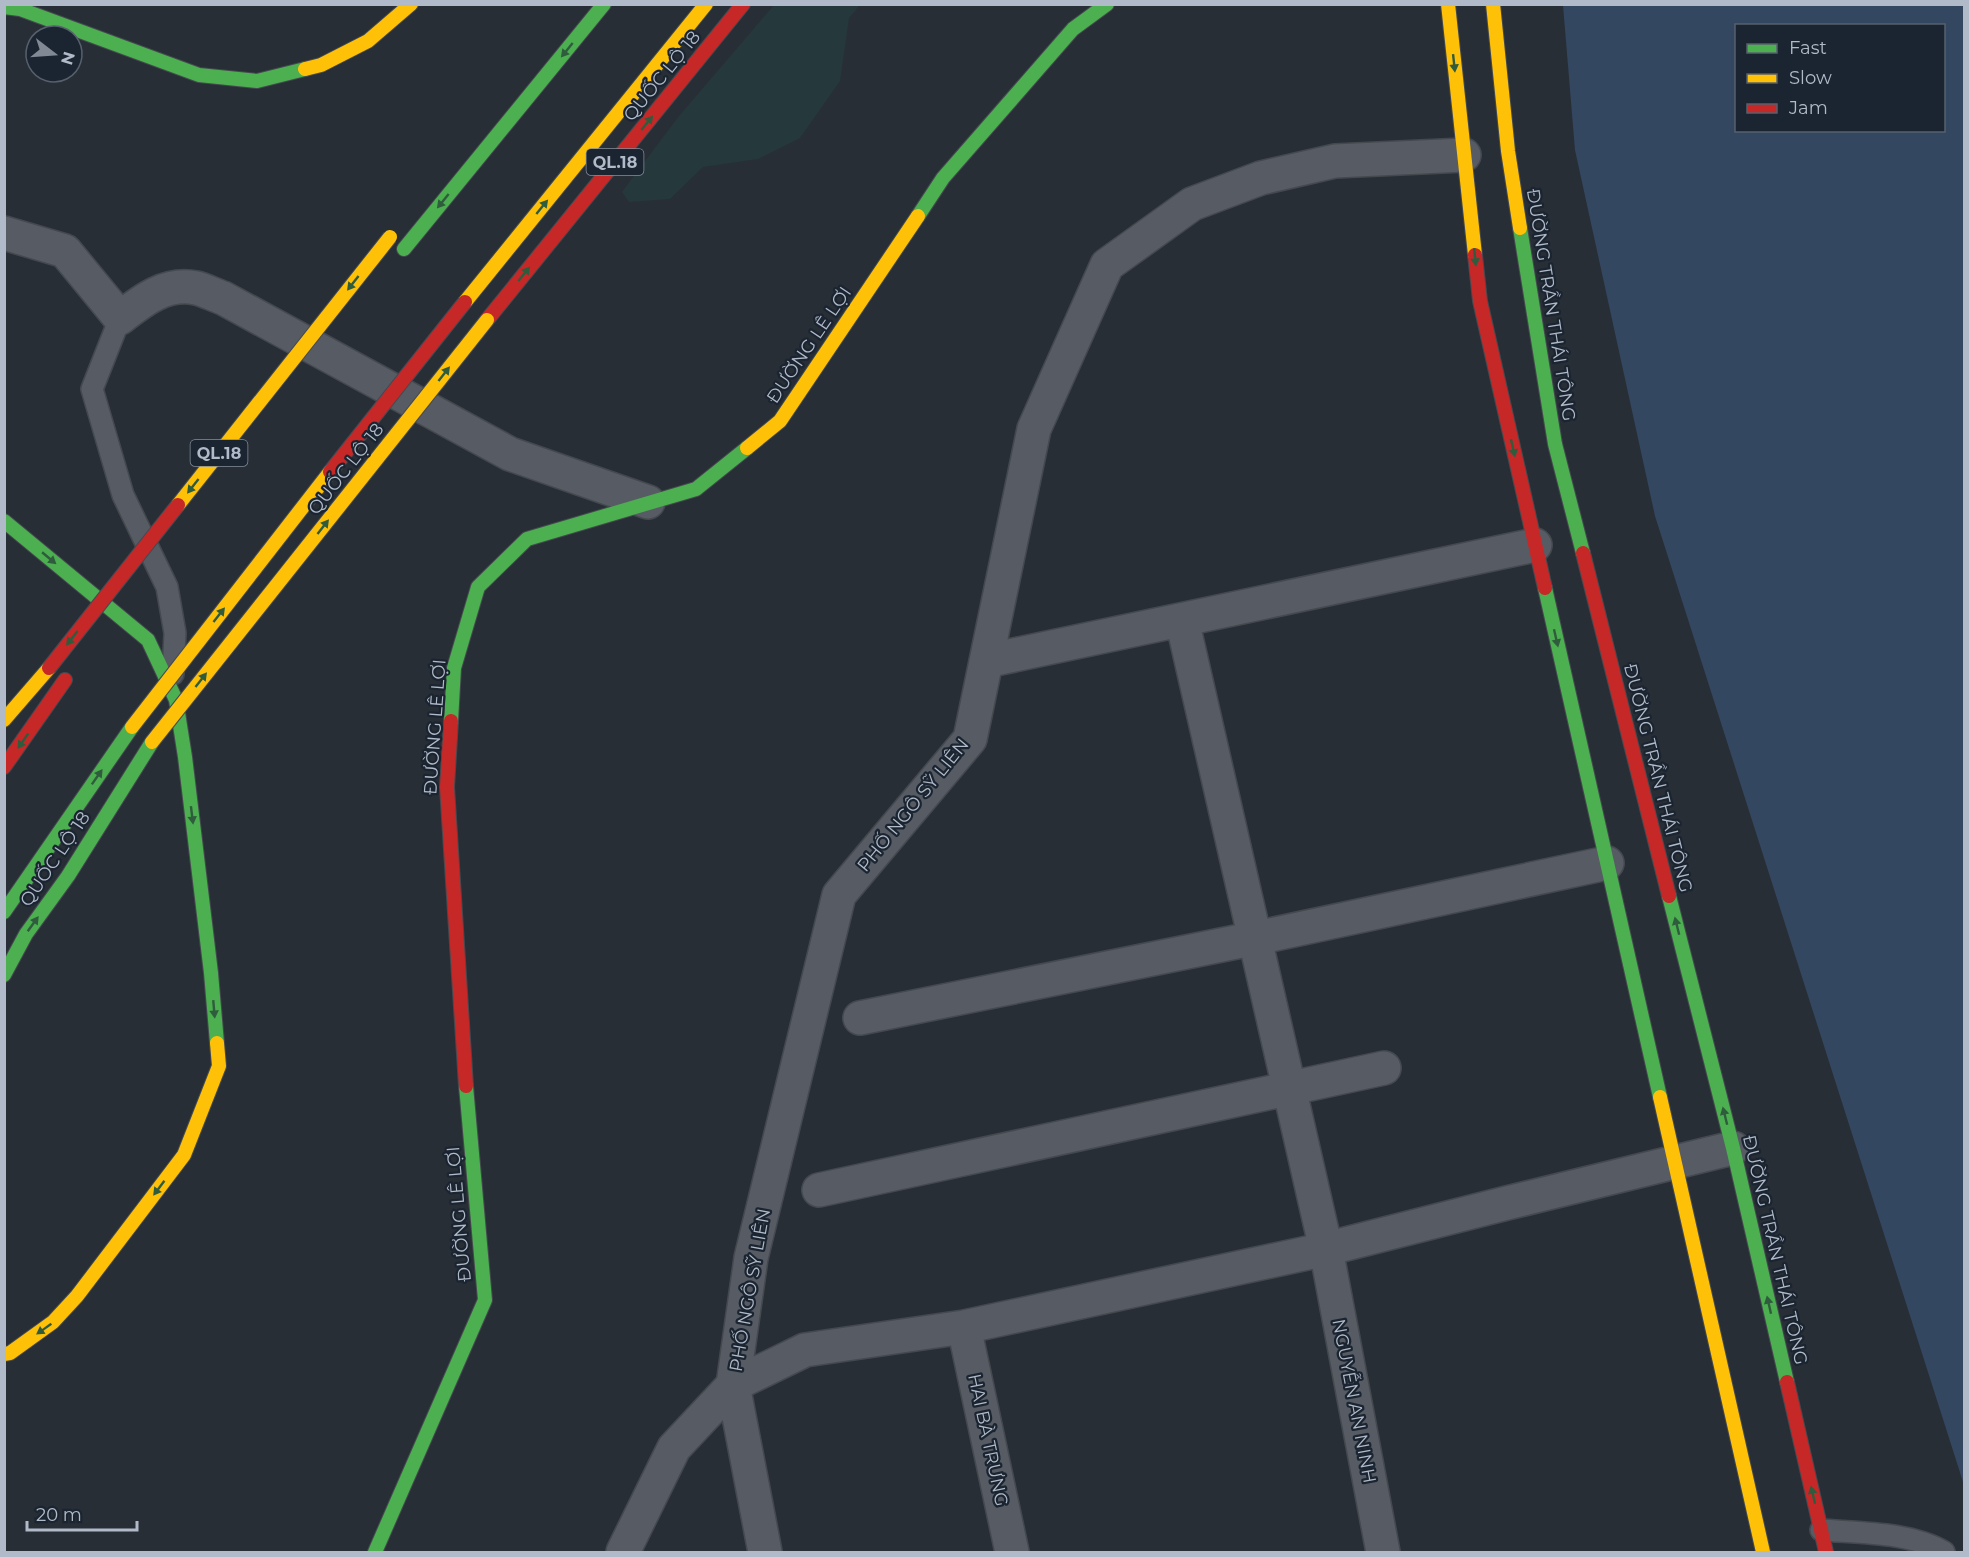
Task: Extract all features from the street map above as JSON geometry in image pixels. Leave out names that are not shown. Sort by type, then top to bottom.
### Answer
[{"type":"street","points":[[4,6],[21,9],[199,75],[257,81],[321,65],[368,41],[411,4]]},
{"type":"street","points":[[396,258],[604,4]]},
{"type":"street","name":"QUỐC LỘ 18","points":[[4,912],[132,728],[348,449],[706,4]]},
{"type":"street","name":"QUỐC LỘ 18","points":[[4,975],[27,934],[68,876],[152,742],[487,320],[743,4]]},
{"type":"street","name":"ĐƯỜNG LÊ LỢI","points":[[375,1552],[485,1300],[461,1029],[447,787],[454,668],[478,587],[527,539],[696,489],[780,421],[943,178],[1073,29],[1107,4]]},
{"type":"street","points":[[1448,4],[1480,301],[1763,1552]]},
{"type":"street","name":"ĐƯỜNG TRẦN THÁI TÔNG","points":[[1493,4],[1508,151],[1555,444],[1733,1148],[1826,1552]]},
{"type":"street","name":"PHỐ NGÔ SỸ LIÊN","points":[[623,1552],[674,1448],[733,1385],[751,1258],[839,895],[970,739],[1034,429],[1107,265],[1192,204],[1261,178],[1335,161],[1464,155]]},
{"type":"street","name":"QL.18","points":[[4,720],[49,668],[397,228]]},
{"type":"street","points":[[4,233],[65,251],[120,318],[146,298],[171,287],[196,288],[223,298],[510,454],[648,502]]},
{"type":"street","points":[[310,366],[331,339]]},
{"type":"street","points":[[4,521],[148,640],[176,700],[211,974],[219,1066],[184,1155],[77,1296],[53,1322],[10,1353],[4,1354]]},
{"type":"street","points":[[986,661],[1535,545]]},
{"type":"street","points":[[144,578],[166,550]]},
{"type":"street","points":[[108,624],[123,605]]},
{"type":"street","name":"NGUYỄN AN NINH","points":[[1182,620],[1326,1249],[1383,1552]]},
{"type":"street","points":[[4,731],[69,675],[4,767]]},
{"type":"street","points":[[860,1018],[1256,938],[1607,863]]},
{"type":"street","points":[[819,1190],[1384,1068]]},
{"type":"street","points":[[765,1552],[733,1385],[805,1350],[964,1327],[1326,1249],[1733,1148]]},
{"type":"street","name":"HAI BÀ TRƯNG","points":[[964,1327],[1012,1552]]},
{"type":"lane","points":[[120,318],[92,389],[123,495],[167,587],[175,633],[171,689]]},
{"type":"lane","points":[[1821,1530],[1904,1538],[1944,1552]]},
{"type":"green space","points":[[774,5],[860,5],[849,18],[840,81],[800,138],[758,159],[703,167],[670,199],[629,202],[622,192],[679,116]]},
{"type":"water","points":[[1563,5],[1964,5],[1964,1485],[1655,516],[1575,150]]},
{"type":"traffic: fast","points":[[404,249],[604,4]]},
{"type":"traffic: fast","points":[[918,216],[943,178],[1073,29],[1107,4]]},
{"type":"traffic: fast","points":[[4,7],[20,9],[199,75],[257,81],[305,69]]},
{"type":"traffic: fast","points":[[1520,228],[1555,444],[1583,553]]},
{"type":"traffic: fast","points":[[451,721],[454,668],[478,587],[527,539],[696,489],[747,448]]},
{"type":"traffic: fast","points":[[4,521],[148,640],[176,700],[211,973],[217,1043]]},
{"type":"traffic: fast","points":[[1545,588],[1660,1097]]},
{"type":"traffic: fast","points":[[4,912],[132,727]]},
{"type":"traffic: fast","points":[[4,975],[26,934],[68,876],[152,742]]},
{"type":"traffic: fast","points":[[1669,896],[1733,1148],[1787,1382]]},
{"type":"traffic: fast","points":[[375,1552],[485,1300],[466,1086]]},
{"type":"traffic: slow","points":[[305,69],[321,65],[368,41],[411,4]]},
{"type":"traffic: slow","points":[[465,302],[706,4]]},
{"type":"traffic: slow","points":[[1448,4],[1475,255]]},
{"type":"traffic: slow","points":[[1493,4],[1508,151],[1520,228]]},
{"type":"traffic: slow","points":[[747,448],[780,421],[918,216]]},
{"type":"traffic: slow","points":[[178,505],[390,237]]},
{"type":"traffic: slow","points":[[152,742],[487,320]]},
{"type":"traffic: slow","points":[[132,727],[330,472]]},
{"type":"traffic: slow","points":[[4,720],[49,668]]},
{"type":"traffic: slow","points":[[4,1354],[10,1353],[53,1322],[77,1296],[184,1155],[219,1066],[217,1043]]},
{"type":"traffic: slow","points":[[1660,1097],[1763,1552]]},
{"type":"traffic: jam","points":[[487,320],[743,4]]},
{"type":"traffic: jam","points":[[1475,255],[1480,301],[1545,588]]},
{"type":"traffic: jam","points":[[330,472],[465,302]]},
{"type":"traffic: jam","points":[[49,668],[178,505]]},
{"type":"traffic: jam","points":[[1583,553],[1669,896]]},
{"type":"traffic: jam","points":[[4,767],[65,680]]},
{"type":"traffic: jam","points":[[451,721],[447,787],[466,1086]]},
{"type":"traffic: jam","points":[[1787,1382],[1826,1552]]}]
